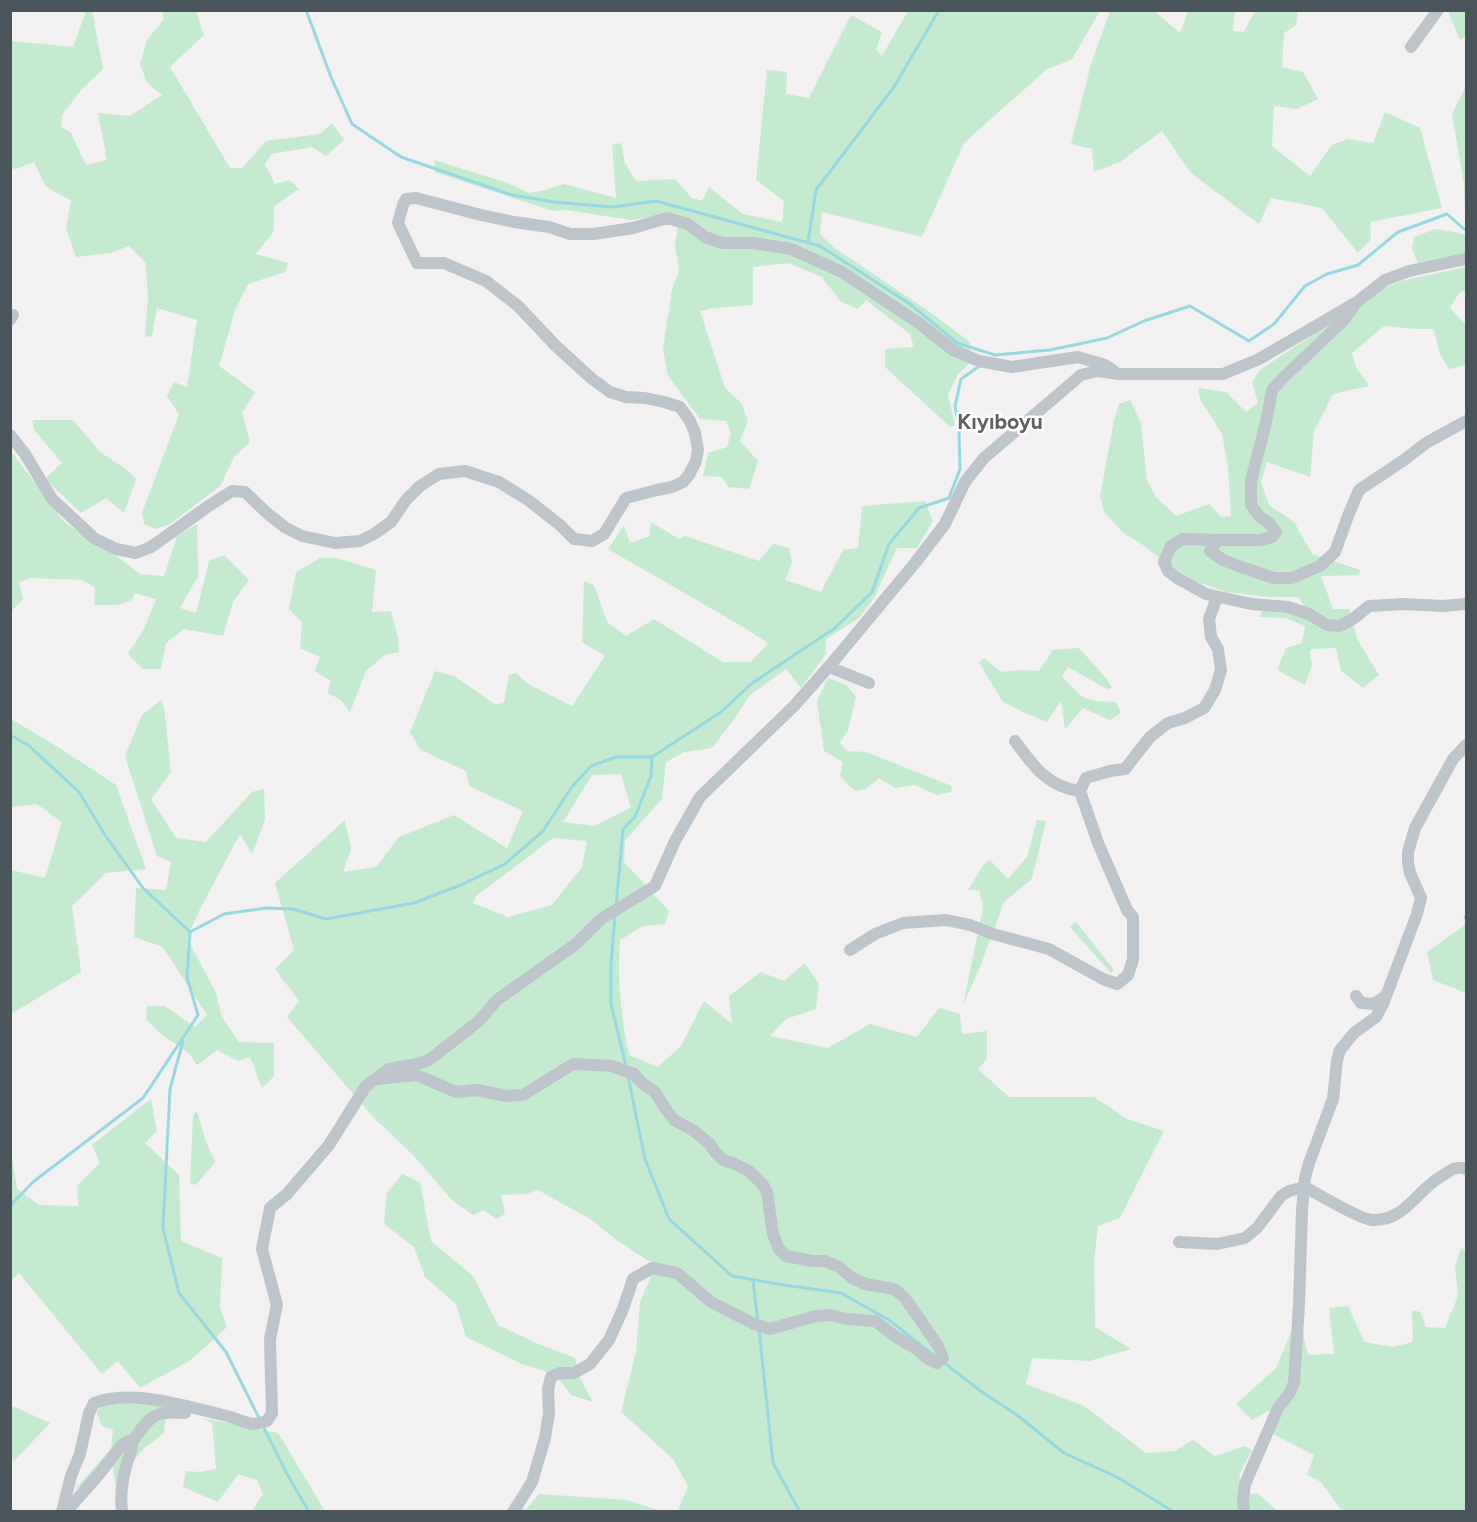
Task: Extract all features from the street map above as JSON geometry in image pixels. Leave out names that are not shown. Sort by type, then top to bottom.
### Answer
[{"type":"street","points":[[1412,46],[1438,10]]},
{"type":"street","points":[[10,435],[25,454],[52,499],[94,538],[116,549],[136,553],[161,541],[191,517],[232,491],[245,492],[286,528],[302,536],[334,543],[360,541],[391,522],[406,500],[420,486],[439,474],[465,471],[499,482],[528,500],[574,539],[592,541],[604,534],[626,498],[672,487],[683,482],[696,461],[698,450],[690,421],[680,407],[610,392],[556,346],[518,306],[486,281],[444,263],[417,263],[398,223],[406,199],[416,198],[481,215],[549,227],[570,234],[594,234],[623,230],[667,218],[688,224],[705,237],[722,243],[753,243],[791,249],[842,272],[920,324],[953,350],[979,361],[1012,367],[1078,357],[1105,365],[1120,375]]},
{"type":"street","points":[[64,1512],[71,1476],[80,1454],[89,1413],[94,1403],[104,1399],[132,1396],[236,1418],[254,1424],[267,1421],[272,1413],[270,1339],[277,1305],[262,1249],[270,1208],[287,1194],[329,1145],[366,1086],[389,1069],[429,1060],[478,1021],[497,1000],[576,944],[601,919],[655,886],[675,841],[700,797],[794,706],[829,667],[945,524],[965,482],[984,458],[1081,375],[1097,371],[1120,375],[1223,374],[1258,359],[1357,302],[1384,280],[1409,271],[1467,259]]},
{"type":"street","points":[[1357,302],[1344,320],[1272,390],[1251,481],[1251,505],[1258,516],[1269,523],[1276,532],[1272,537],[1260,540],[1184,539],[1171,546],[1164,562],[1168,572],[1206,594],[1251,604],[1288,607],[1309,614],[1327,626],[1340,626],[1353,619],[1368,606],[1404,604],[1443,606],[1467,603]]},
{"type":"street","points":[[1218,540],[1210,550],[1223,560],[1274,578],[1292,578],[1320,566],[1335,552],[1359,490],[1426,443],[1467,421]]},
{"type":"street","points":[[850,950],[875,934],[903,923],[946,920],[1049,949],[1103,980],[1117,984],[1128,975],[1133,959],[1134,917],[1127,910],[1102,852],[1080,791],[1086,778],[1125,769],[1150,737],[1168,723],[1185,718],[1204,708],[1215,690],[1221,670],[1218,649],[1211,637],[1209,619],[1217,597]]},
{"type":"street","points":[[829,667],[869,683]]},
{"type":"street","points":[[1015,741],[1034,766],[1047,778],[1067,789],[1080,791]]},
{"type":"street","points":[[1244,1512],[1245,1484],[1278,1407],[1289,1394],[1294,1383],[1305,1187],[1309,1163],[1333,1099],[1337,1060],[1340,1050],[1354,1033],[1376,1017],[1383,1004],[1421,898],[1408,863],[1408,852],[1415,828],[1453,759],[1467,745]]},
{"type":"street","points":[[1356,996],[1361,1003],[1373,1004],[1386,996]]},
{"type":"street","points":[[376,1079],[417,1075],[456,1092],[476,1090],[507,1096],[523,1095],[573,1064],[612,1066],[634,1074],[655,1092],[674,1120],[694,1131],[710,1144],[723,1160],[750,1172],[763,1185],[767,1192],[773,1234],[779,1249],[786,1256],[825,1261],[865,1284],[894,1289],[904,1297],[919,1318],[938,1346],[943,1358],[937,1363],[928,1359],[875,1321],[830,1315],[816,1316],[771,1329],[754,1324],[711,1302],[677,1273],[652,1268],[633,1279],[609,1340],[590,1364],[574,1373],[560,1373],[551,1377],[548,1389],[549,1413],[545,1438],[532,1482],[513,1512]]},
{"type":"street","points":[[1179,1242],[1217,1244],[1245,1238],[1257,1228],[1281,1196],[1305,1187],[1340,1207],[1370,1220],[1391,1217],[1404,1209],[1439,1176],[1456,1167],[1467,1169]]},
{"type":"street","points":[[122,1512],[121,1492],[133,1448],[132,1442],[149,1419],[163,1412],[186,1413],[194,1409]]},
{"type":"street","points":[[64,1512],[121,1446],[128,1441],[132,1442]]},
{"type":"green space","points":[[86,11],[92,11],[103,69],[82,89],[62,115],[61,127],[71,133],[86,165],[107,160],[98,113],[130,116],[162,95],[147,83],[140,64],[147,40],[164,19],[162,11],[196,11],[204,35],[170,67],[230,168],[242,168],[266,141],[320,134],[332,123],[344,140],[326,156],[312,147],[271,154],[265,165],[275,184],[290,180],[299,189],[274,206],[274,231],[256,254],[288,263],[285,272],[248,284],[235,310],[219,366],[255,392],[242,413],[250,442],[234,457],[220,486],[170,524],[156,529],[144,524],[142,513],[179,414],[167,396],[174,382],[187,387],[197,320],[157,308],[152,336],[145,337],[148,299],[146,263],[129,246],[111,253],[76,257],[66,228],[71,200],[45,185],[34,162],[16,169],[11,168],[11,41],[73,47]]},
{"type":"green space","points":[[908,11],[1100,11],[1072,59],[1046,70],[964,143],[922,237],[822,212],[820,234],[833,247],[970,342],[970,363],[958,374],[948,395],[955,425],[950,427],[885,367],[885,349],[914,347],[910,334],[866,300],[858,309],[840,301],[822,277],[788,263],[753,267],[753,305],[700,311],[725,388],[741,403],[748,421],[740,441],[758,461],[749,489],[728,487],[722,477],[703,476],[708,453],[727,447],[731,434],[726,421],[700,419],[668,376],[663,349],[672,289],[679,271],[675,244],[680,217],[662,215],[631,220],[566,210],[553,211],[435,172],[434,160],[508,183],[529,193],[564,184],[616,198],[612,145],[621,143],[625,163],[636,181],[675,179],[692,198],[702,201],[709,187],[743,214],[782,222],[784,201],[756,180],[767,70],[787,72],[786,94],[809,98],[851,15],[882,32],[876,50],[882,56]]},
{"type":"green space","points":[[1110,11],[1154,11],[1180,33],[1188,11],[1235,11],[1233,31],[1244,32],[1255,11],[1298,11],[1296,25],[1284,33],[1282,67],[1303,72],[1318,99],[1297,109],[1274,106],[1272,146],[1310,176],[1332,145],[1348,139],[1373,143],[1385,112],[1420,128],[1442,208],[1370,222],[1371,239],[1358,253],[1322,208],[1271,198],[1259,224],[1191,173],[1162,131],[1120,162],[1094,172],[1092,149],[1071,144],[1091,64]]},
{"type":"green space","points":[[1449,11],[1466,11],[1466,36],[1460,40],[1449,14]]},
{"type":"green space","points":[[1466,86],[1465,213],[1464,184],[1452,114]]},
{"type":"green space","points":[[1435,229],[1466,235],[1466,255],[1418,263],[1412,249],[1414,237]]},
{"type":"green space","points":[[1466,267],[1466,290],[1459,293],[1450,308],[1466,323],[1466,365],[1449,369],[1439,352],[1434,329],[1384,326],[1352,353],[1356,367],[1369,386],[1333,394],[1314,431],[1310,477],[1267,462],[1261,482],[1269,505],[1294,522],[1312,554],[1360,570],[1359,575],[1321,576],[1333,609],[1349,609],[1357,639],[1379,675],[1363,688],[1341,671],[1336,648],[1311,649],[1312,665],[1305,685],[1277,670],[1286,648],[1302,643],[1305,626],[1286,618],[1260,617],[1262,611],[1289,613],[1304,606],[1299,597],[1269,597],[1227,592],[1197,582],[1174,569],[1125,534],[1104,512],[1100,496],[1119,404],[1130,400],[1141,423],[1147,481],[1156,497],[1176,516],[1209,504],[1221,517],[1231,516],[1228,466],[1222,434],[1200,399],[1198,388],[1226,392],[1246,412],[1258,403],[1252,382],[1260,370],[1381,289],[1401,281]]},
{"type":"green space","points":[[32,420],[73,420],[100,452],[127,470],[136,479],[124,513],[106,498],[81,513],[45,479],[62,463],[35,431]]},
{"type":"green space","points":[[10,450],[64,522],[140,574],[164,576],[177,536],[197,524],[198,576],[180,608],[196,613],[209,561],[224,555],[249,580],[233,602],[223,636],[184,629],[166,643],[161,669],[143,669],[128,654],[144,629],[156,599],[134,593],[132,600],[118,605],[94,605],[95,588],[83,580],[31,578],[19,582],[23,600],[11,611]]},
{"type":"green space","points":[[925,501],[933,521],[917,548],[897,548],[874,598],[859,618],[826,639],[826,654],[801,688],[786,669],[750,695],[712,748],[684,752],[666,762],[662,799],[625,840],[624,862],[669,911],[665,924],[643,926],[620,940],[620,998],[629,1055],[658,1067],[681,1046],[704,1001],[732,1024],[729,996],[761,972],[784,981],[805,963],[819,984],[816,1009],[786,1019],[770,1036],[828,1048],[870,1024],[917,1037],[939,1008],[960,1014],[962,1034],[987,1031],[987,1059],[978,1069],[1009,1097],[1094,1097],[1127,1119],[1164,1131],[1120,1218],[1098,1226],[1094,1260],[1095,1327],[1131,1349],[1089,1361],[1032,1358],[1026,1384],[1084,1406],[1146,1453],[1175,1451],[1193,1440],[1215,1456],[1245,1446],[1252,1450],[1239,1475],[1247,1495],[1257,1493],[1278,1511],[678,1511],[688,1486],[673,1459],[621,1412],[636,1352],[640,1302],[652,1274],[677,1270],[647,1260],[615,1239],[592,1220],[538,1190],[526,1194],[501,1195],[505,1214],[496,1219],[484,1210],[473,1215],[452,1200],[412,1154],[373,1117],[287,1017],[299,1001],[275,969],[294,950],[275,883],[345,820],[351,849],[343,872],[376,867],[399,837],[454,815],[507,848],[523,811],[469,786],[466,771],[421,750],[410,732],[435,671],[454,676],[496,705],[504,702],[509,675],[516,673],[528,684],[572,706],[605,656],[582,642],[584,581],[594,585],[607,622],[626,636],[654,619],[723,662],[751,662],[768,643],[608,549],[624,525],[630,543],[650,536],[651,522],[679,539],[685,536],[759,561],[773,544],[789,548],[792,563],[785,580],[821,592],[843,550],[858,548],[862,506]],"holes":[[[621,774],[630,808],[594,826],[563,822],[592,775]],[[553,838],[587,841],[582,867],[552,905],[508,917],[473,903],[476,896]]]},
{"type":"green space","points":[[320,558],[337,558],[376,570],[372,612],[391,611],[398,638],[399,652],[385,655],[366,671],[350,712],[341,700],[328,693],[331,681],[315,671],[320,657],[300,648],[302,622],[289,609],[296,572]]},
{"type":"green space","points":[[1079,648],[1112,688],[1107,689],[1068,667],[1062,676],[1085,698],[1116,702],[1121,713],[1110,720],[1083,708],[1065,729],[1061,701],[1047,722],[1023,712],[1002,701],[979,662],[984,658],[1001,672],[1039,671],[1053,650]]},
{"type":"green space","points":[[828,678],[846,685],[856,697],[848,730],[840,742],[846,751],[866,752],[952,786],[951,792],[937,795],[915,785],[895,788],[879,778],[866,789],[855,791],[840,776],[843,762],[824,751],[817,701]]},
{"type":"green space","points":[[161,700],[164,708],[171,772],[151,799],[176,838],[206,842],[252,792],[264,789],[265,820],[252,854],[240,834],[187,938],[216,993],[222,1017],[239,1042],[274,1043],[274,1076],[262,1088],[250,1057],[238,1061],[217,1050],[197,1065],[189,1053],[163,1036],[146,1019],[147,1006],[165,1006],[195,1027],[207,1015],[163,947],[134,937],[136,888],[166,890],[171,862],[157,856],[125,756],[142,715]]},
{"type":"green space","points":[[11,719],[116,785],[146,869],[106,873],[72,906],[81,972],[11,1014],[11,870],[45,878],[62,822],[37,804],[11,807]]},
{"type":"green space","points":[[1037,820],[1046,821],[1031,880],[1004,902],[963,1005],[983,907],[979,890],[968,890],[983,865],[990,860],[1008,879],[1027,857]]},
{"type":"green space","points":[[1076,922],[1114,970],[1111,973],[1070,927]]},
{"type":"green space","points":[[1466,924],[1466,993],[1433,980],[1427,952]]},
{"type":"green space","points":[[151,1099],[157,1131],[145,1143],[179,1175],[181,1241],[222,1258],[220,1308],[227,1327],[191,1360],[140,1388],[118,1361],[102,1374],[19,1273],[11,1281],[10,1144],[17,1189],[39,1205],[78,1206],[77,1186],[100,1163],[92,1145]]},
{"type":"green space","points":[[197,1111],[206,1142],[215,1162],[196,1185],[190,1183],[193,1116]]},
{"type":"green space","points":[[402,1174],[420,1182],[431,1241],[473,1276],[498,1325],[575,1358],[580,1378],[593,1402],[571,1395],[556,1375],[522,1364],[466,1337],[456,1304],[425,1277],[414,1247],[384,1224],[387,1193]]},
{"type":"green space","points":[[1461,1248],[1466,1251],[1466,1511],[1341,1510],[1321,1482],[1307,1475],[1314,1455],[1273,1434],[1270,1410],[1252,1420],[1236,1404],[1276,1368],[1291,1332],[1303,1333],[1308,1355],[1334,1354],[1329,1308],[1348,1306],[1364,1342],[1393,1347],[1413,1342],[1412,1310],[1420,1312],[1426,1327],[1445,1328],[1458,1296],[1455,1267]]},
{"type":"green space","points":[[123,1400],[167,1406],[164,1433],[143,1449],[115,1485],[113,1467],[75,1489],[111,1449],[113,1430],[102,1426],[97,1413],[100,1407]]},
{"type":"green space","points":[[10,1405],[50,1423],[13,1462],[10,1444]]},
{"type":"green space","points":[[202,1418],[278,1433],[325,1511],[252,1511],[263,1494],[257,1480],[238,1474],[218,1502],[183,1487],[186,1471],[199,1472],[216,1469],[212,1423]]},
{"type":"green space","points":[[539,1494],[627,1500],[661,1511],[525,1511]]},
{"type":"waterway","points":[[306,10],[331,77],[352,124],[401,157],[512,195],[554,202],[613,207],[656,201],[820,246],[910,304],[957,343],[995,355],[1050,350],[1107,338],[1144,321],[1190,306],[1249,341],[1274,324],[1305,286],[1327,274],[1358,265],[1398,232],[1447,214],[1466,229]]},
{"type":"waterway","points":[[808,242],[816,190],[894,87],[939,10]]},
{"type":"waterway","points":[[10,1206],[33,1182],[143,1098],[198,1015],[187,977],[190,932],[224,914],[266,908],[293,909],[326,919],[414,903],[463,884],[505,864],[543,831],[571,788],[591,766],[616,757],[652,757],[721,712],[751,684],[835,628],[872,592],[889,544],[919,508],[949,498],[960,469],[959,428],[955,406],[961,379],[981,365]]},
{"type":"waterway","points":[[10,735],[28,745],[79,792],[105,835],[143,888],[190,932]]},
{"type":"waterway","points":[[616,906],[623,829],[635,817],[651,776],[652,757]]},
{"type":"waterway","points":[[615,916],[611,962],[611,1004],[626,1066]]},
{"type":"waterway","points":[[183,1041],[170,1089],[163,1228],[179,1293],[226,1352],[260,1420]]},
{"type":"waterway","points":[[628,1076],[645,1159],[669,1219],[732,1276],[841,1293],[889,1320],[937,1358]]},
{"type":"waterway","points":[[753,1280],[758,1323]]},
{"type":"waterway","points":[[759,1329],[773,1463],[800,1512]]},
{"type":"waterway","points":[[943,1362],[1017,1415],[1064,1453],[1117,1477],[1174,1512]]},
{"type":"waterway","points":[[263,1426],[309,1512]]},
{"type":"district","name":"Kıyıboyu","points":[[1000,421]]}]
